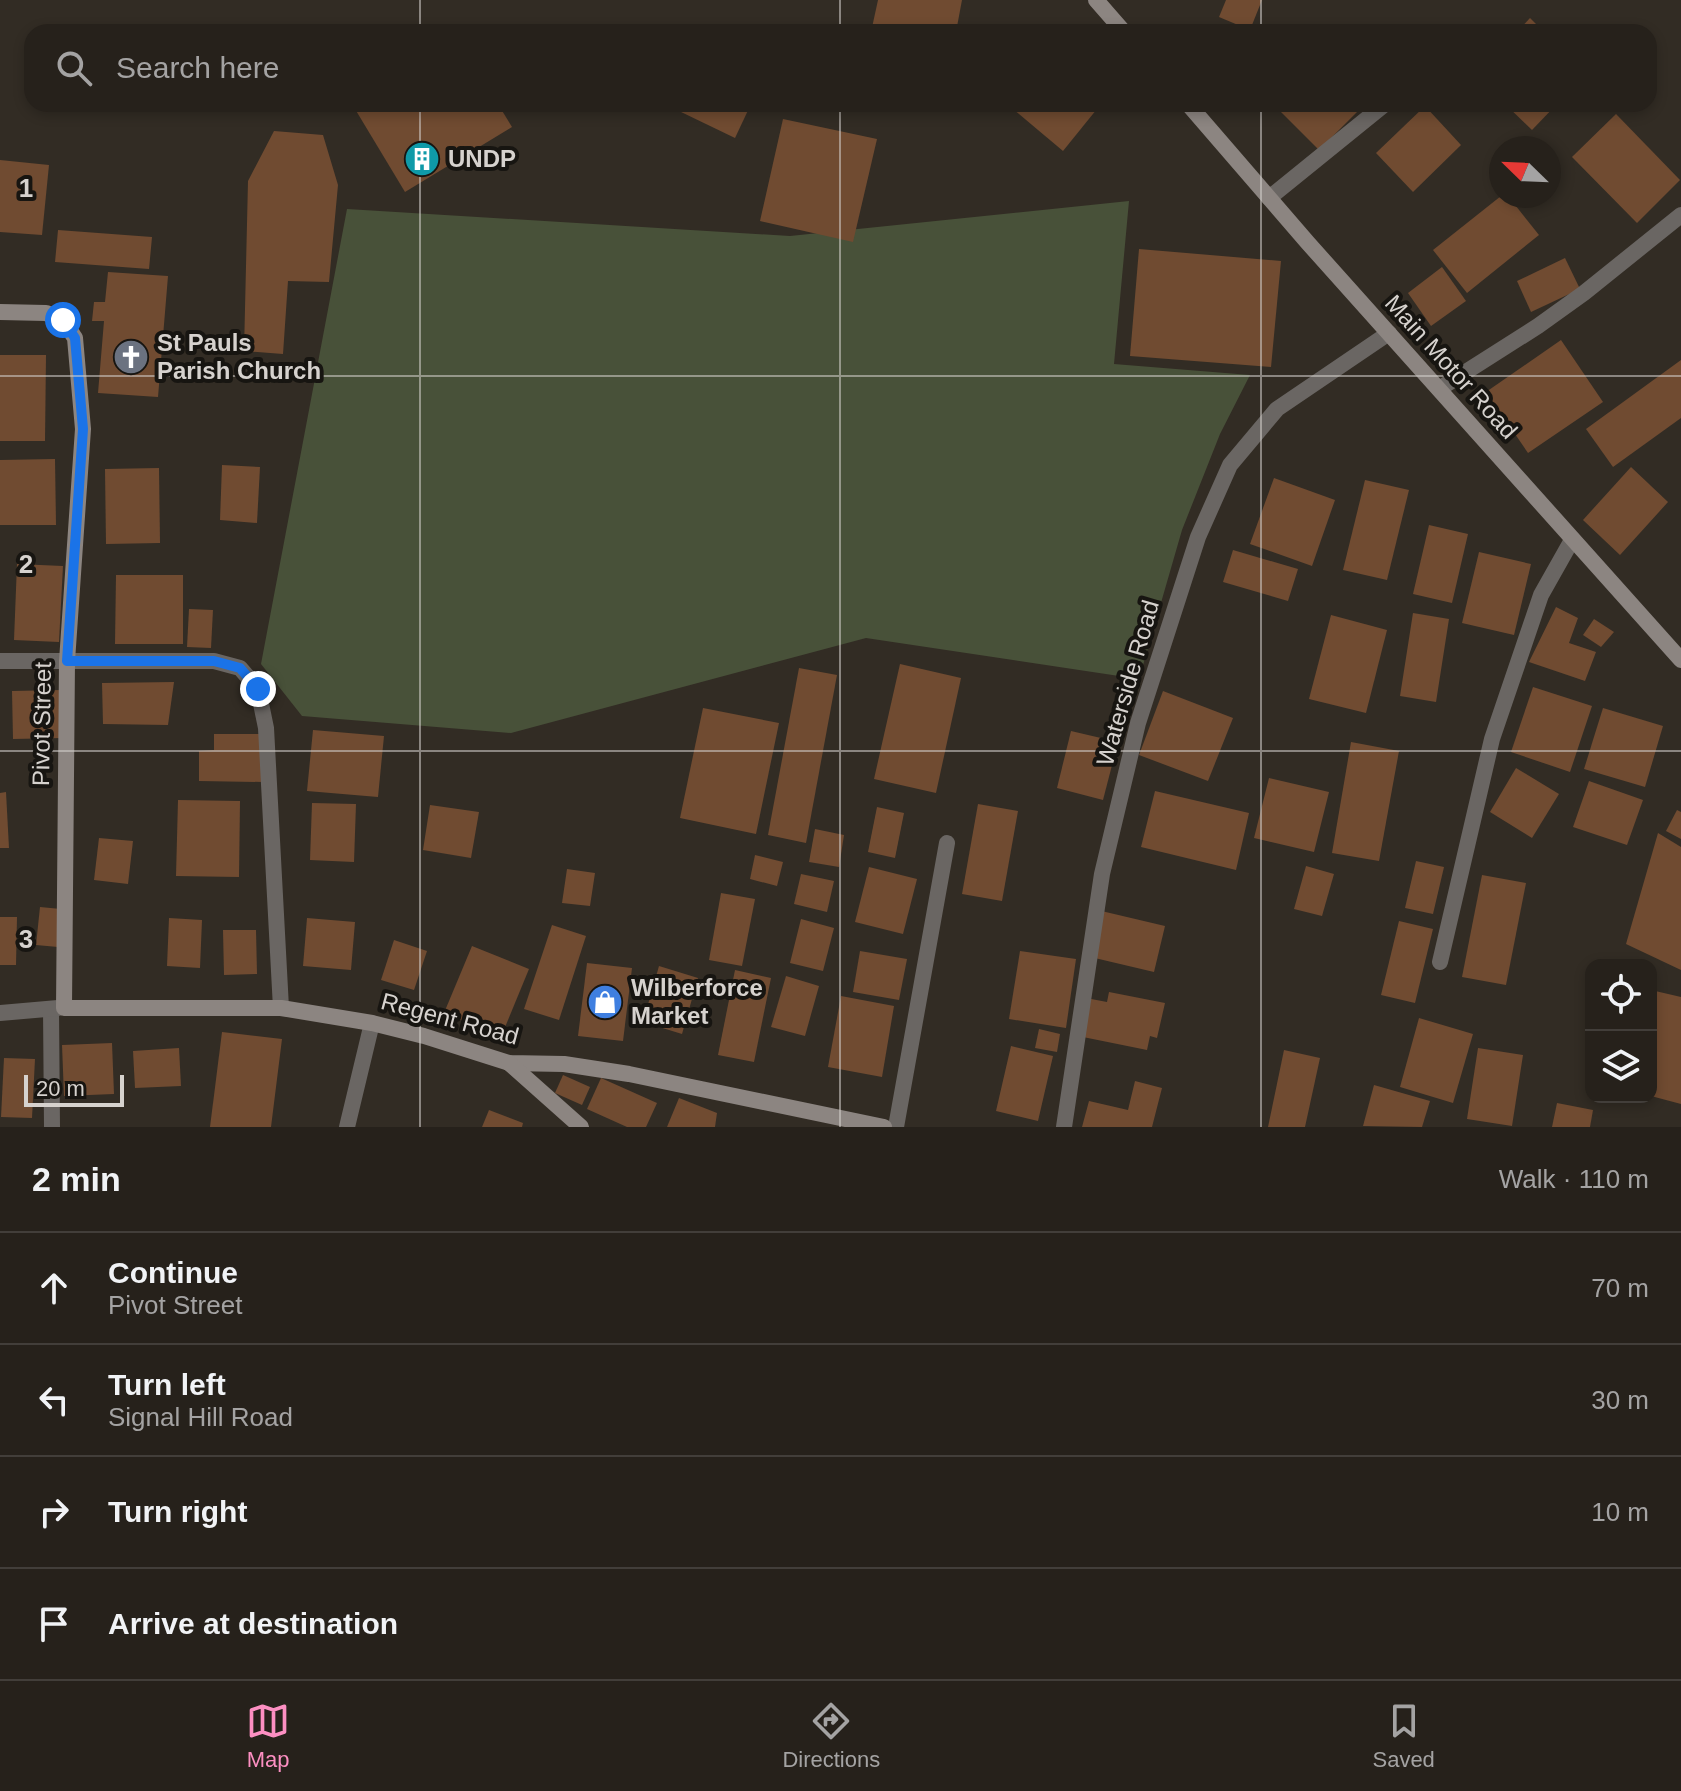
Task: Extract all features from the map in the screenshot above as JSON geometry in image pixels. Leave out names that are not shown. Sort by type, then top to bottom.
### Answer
[{"type":"street","points":[[1096,0],[1117,24]]},
{"type":"street","name":"Main Motor Road","points":[[1195,112],[1681,660]]},
{"type":"street","points":[[1269,198],[1375,112]]},
{"type":"street","points":[[1439,389],[1584,293],[1681,215]]},
{"type":"street","name":"Pivot Street","points":[[0,312],[46,313],[63,320],[75,338],[83,429],[67,661],[57,1008]]},
{"type":"street","name":"Waterside Road","points":[[1064,1127],[1102,874],[1138,723],[1198,537],[1230,465],[1277,409],[1389,333]]},
{"type":"street","points":[[1440,962],[1492,739],[1541,595],[1572,540]]},
{"type":"street","points":[[0,661],[214,661],[240,668],[258,689],[266,728],[281,1008]]},
{"type":"street","points":[[896,1127],[947,843]]},
{"type":"street","points":[[52,1127],[57,1008]]},
{"type":"street","name":"Regent Road","points":[[0,1013],[57,1008],[281,1008],[372,1023],[509,1063],[564,1064],[629,1074],[884,1127]]},
{"type":"street","points":[[347,1127],[372,1023]]},
{"type":"street","points":[[509,1063],[580,1127]]},
{"type":"green space","points":[[1129,201],[1114,364],[1250,375],[1220,434],[1182,530],[1139,679],[866,638],[511,733],[302,716],[261,664],[347,209],[790,236]]},
{"type":"building","points":[[878,0],[962,0],[958,24],[873,24]]},
{"type":"building","points":[[1226,0],[1262,0],[1252,24],[1236,24],[1219,17]]},
{"type":"building","name":"UNDP","points":[[357,112],[503,112],[512,127],[405,192]]},
{"type":"building","points":[[681,112],[747,112],[735,138]]},
{"type":"building","points":[[1017,112],[1095,112],[1063,151]]},
{"type":"building","points":[[1281,112],[1357,112],[1319,150]]},
{"type":"building","points":[[1419,112],[1431,112],[1461,145],[1413,192],[1376,153]]},
{"type":"building","points":[[1513,112],[1549,112],[1532,130]]},
{"type":"building","points":[[1616,114],[1680,180],[1637,223],[1572,157]]},
{"type":"building","points":[[783,119],[877,139],[853,242],[760,221]]},
{"type":"building","points":[[274,131],[323,135],[338,185],[329,282],[288,281],[283,354],[244,351],[248,181]]},
{"type":"building","points":[[0,160],[49,165],[42,235],[0,232]]},
{"type":"building","points":[[1489,206],[1489,208],[1518,208],[1539,235],[1467,293],[1433,250]]},
{"type":"building","points":[[58,230],[152,237],[149,269],[55,262]]},
{"type":"building","points":[[1139,249],[1281,261],[1271,367],[1130,356]]},
{"type":"building","points":[[1565,258],[1580,289],[1531,312],[1517,281]]},
{"type":"building","points":[[1442,267],[1466,301],[1431,326],[1408,293]]},
{"type":"building","name":"St Pauls Parish Church","points":[[108,272],[168,276],[158,397],[98,393],[104,321],[92,321],[94,302],[105,302]]},
{"type":"building","points":[[1561,340],[1603,402],[1528,453],[1486,392]]},
{"type":"building","points":[[0,355],[46,355],[45,441],[0,441]]},
{"type":"building","points":[[1681,360],[1681,418],[1613,467],[1586,429]]},
{"type":"building","points":[[55,459],[56,525],[0,525],[0,460]]},
{"type":"building","points":[[222,465],[260,467],[257,523],[220,520]]},
{"type":"building","points":[[1631,467],[1668,502],[1620,555],[1583,520]]},
{"type":"building","points":[[159,468],[160,543],[106,544],[105,469]]},
{"type":"building","points":[[1274,478],[1335,500],[1312,566],[1250,544]]},
{"type":"building","points":[[1365,480],[1409,490],[1387,580],[1343,570]]},
{"type":"building","points":[[1429,525],[1468,534],[1452,603],[1413,594]]},
{"type":"building","points":[[1233,550],[1298,569],[1288,601],[1223,582]]},
{"type":"building","points":[[1479,552],[1531,564],[1514,635],[1462,623]]},
{"type":"building","points":[[17,564],[63,566],[59,642],[14,640]]},
{"type":"building","points":[[116,575],[183,575],[183,644],[115,644]]},
{"type":"building","points":[[1556,607],[1578,618],[1569,643],[1596,652],[1585,681],[1529,662]]},
{"type":"building","points":[[189,609],[213,610],[211,648],[187,647]]},
{"type":"building","points":[[1413,613],[1449,619],[1436,702],[1400,696]]},
{"type":"building","points":[[1331,615],[1387,630],[1366,713],[1309,699]]},
{"type":"building","points":[[1594,619],[1614,632],[1601,647],[1583,635]]},
{"type":"building","points":[[900,664],[961,678],[936,793],[874,779]]},
{"type":"building","points":[[799,668],[837,675],[806,843],[768,835]]},
{"type":"building","points":[[174,682],[168,725],[103,724],[102,683]]},
{"type":"building","points":[[1533,687],[1592,706],[1570,772],[1511,752]]},
{"type":"building","points":[[61,690],[62,738],[13,739],[12,691]]},
{"type":"building","points":[[1163,691],[1233,718],[1208,781],[1139,755]]},
{"type":"building","points":[[703,708],[779,723],[756,834],[680,818]]},
{"type":"building","points":[[1603,708],[1663,726],[1645,787],[1584,769]]},
{"type":"building","points":[[313,730],[384,736],[378,797],[307,791]]},
{"type":"building","points":[[1071,731],[1118,742],[1103,800],[1057,788]]},
{"type":"building","points":[[214,734],[263,734],[263,782],[199,781],[199,751],[214,750]]},
{"type":"building","points":[[1351,742],[1399,751],[1379,861],[1332,853]]},
{"type":"building","points":[[1516,768],[1559,794],[1532,838],[1490,812]]},
{"type":"building","points":[[1269,778],[1329,792],[1314,852],[1254,838]]},
{"type":"building","points":[[1589,781],[1643,800],[1627,845],[1573,827]]},
{"type":"building","points":[[1155,791],[1249,813],[1236,870],[1141,847]]},
{"type":"building","points":[[6,792],[9,848],[0,848],[0,793]]},
{"type":"building","points":[[178,800],[240,801],[239,877],[176,876]]},
{"type":"building","points":[[312,803],[356,804],[354,862],[310,860]]},
{"type":"building","points":[[978,804],[1018,811],[1002,901],[962,894]]},
{"type":"building","points":[[430,805],[479,812],[471,858],[423,850]]},
{"type":"building","points":[[877,807],[904,813],[895,858],[868,852]]},
{"type":"building","points":[[1677,810],[1681,812],[1681,839],[1666,831]]},
{"type":"building","points":[[815,829],[844,835],[839,867],[809,862]]},
{"type":"building","points":[[1658,833],[1681,847],[1681,970],[1626,944]]},
{"type":"building","points":[[99,838],[133,841],[128,884],[94,880]]},
{"type":"building","points":[[755,855],[783,862],[777,886],[750,879]]},
{"type":"building","points":[[1416,861],[1444,867],[1433,914],[1405,908]]},
{"type":"building","points":[[1306,866],[1334,874],[1322,916],[1294,909]]},
{"type":"building","points":[[869,867],[917,879],[903,934],[855,922]]},
{"type":"building","points":[[567,869],[595,873],[590,906],[562,903]]},
{"type":"building","points":[[801,874],[834,881],[827,912],[794,904]]},
{"type":"building","points":[[1482,875],[1526,883],[1506,985],[1462,977]]},
{"type":"building","points":[[721,893],[755,899],[742,966],[709,960]]},
{"type":"building","points":[[40,907],[61,909],[58,947],[36,945]]},
{"type":"building","points":[[1093,909],[1165,926],[1154,972],[1082,955]]},
{"type":"building","points":[[0,917],[17,917],[16,965],[0,965]]},
{"type":"building","points":[[169,918],[202,920],[200,968],[167,966]]},
{"type":"building","points":[[307,918],[355,922],[351,970],[303,966]]},
{"type":"building","points":[[801,919],[834,928],[823,971],[790,963]]},
{"type":"building","points":[[1399,921],[1433,929],[1415,1003],[1381,995]]},
{"type":"building","points":[[552,925],[586,936],[559,1020],[524,1009]]},
{"type":"building","points":[[223,930],[256,930],[257,974],[224,975]]},
{"type":"building","points":[[394,940],[427,951],[414,990],[381,980]]},
{"type":"building","points":[[472,946],[529,969],[501,1037],[444,1013]]},
{"type":"building","points":[[860,951],[907,959],[899,1000],[853,992]]},
{"type":"building","points":[[1020,951],[1076,959],[1066,1028],[1009,1019]]},
{"type":"building","name":"Wilberforce Market","points":[[587,963],[632,968],[623,1041],[578,1036]]},
{"type":"building","points":[[659,966],[698,978],[682,1034],[643,1022]]},
{"type":"building","points":[[735,970],[771,978],[754,1062],[718,1055]]},
{"type":"building","points":[[786,976],[819,986],[805,1036],[771,1027]]},
{"type":"building","points":[[1657,991],[1681,997],[1681,1104],[1657,1098]]},
{"type":"building","points":[[1109,992],[1165,1003],[1157,1038],[1150,1036],[1147,1050],[1078,1036],[1086,998],[1107,1002]]},
{"type":"building","points":[[841,996],[894,1006],[882,1077],[828,1067]]},
{"type":"building","points":[[1419,1018],[1473,1034],[1453,1103],[1400,1087]]},
{"type":"building","points":[[1039,1029],[1060,1034],[1057,1052],[1035,1048]]},
{"type":"building","points":[[222,1032],[282,1039],[271,1127],[210,1127]]},
{"type":"building","points":[[112,1043],[114,1094],[64,1096],[62,1045]]},
{"type":"building","points":[[1011,1046],[1053,1056],[1038,1121],[996,1111]]},
{"type":"building","points":[[179,1048],[181,1086],[135,1088],[133,1051]]},
{"type":"building","points":[[1478,1048],[1523,1055],[1512,1126],[1467,1119]]},
{"type":"building","points":[[1284,1050],[1320,1058],[1305,1127],[1268,1127]]},
{"type":"building","points":[[4,1058],[35,1059],[32,1118],[1,1117]]},
{"type":"building","points":[[563,1075],[590,1087],[582,1105],[555,1093]]},
{"type":"building","points":[[601,1078],[657,1103],[646,1127],[627,1127],[587,1109]]},
{"type":"building","points":[[1135,1081],[1162,1088],[1152,1127],[1082,1127],[1089,1101],[1128,1110]]},
{"type":"building","points":[[1374,1085],[1430,1101],[1422,1127],[1363,1126]]},
{"type":"building","points":[[679,1098],[717,1113],[715,1127],[667,1127]]},
{"type":"building","points":[[1557,1103],[1593,1110],[1590,1127],[1552,1127]]},
{"type":"building","points":[[489,1110],[523,1123],[522,1127],[482,1127]]},
{"type":"place","name":"UNDP","points":[[422,159]]},
{"type":"place","name":"St Pauls Parish Church","points":[[131,357]]},
{"type":"place","name":"Wilberforce Market","points":[[605,1002]]},
{"type":"route","points":[[63,320],[75,338],[83,429],[67,661],[214,661],[240,668],[258,689]]}]
